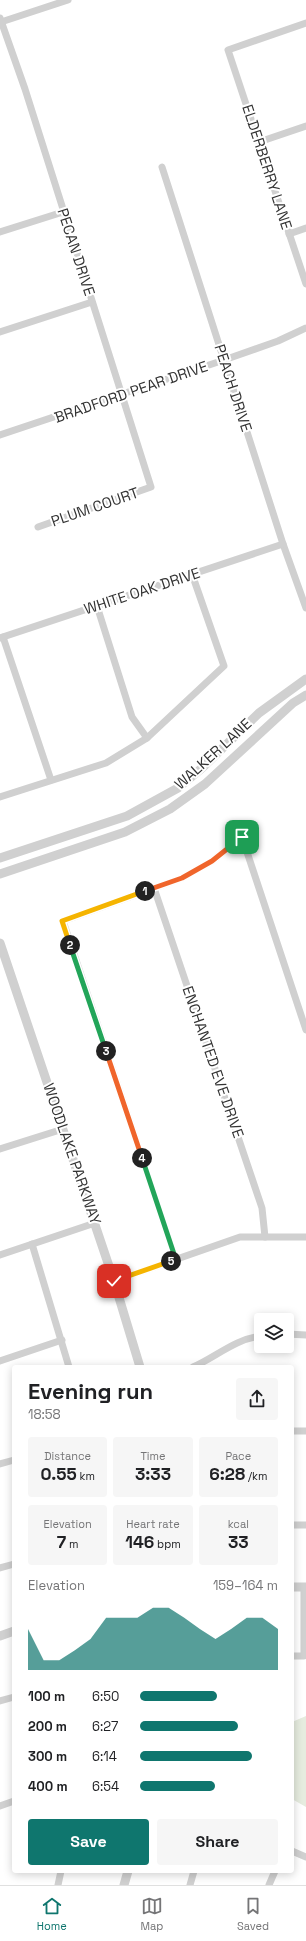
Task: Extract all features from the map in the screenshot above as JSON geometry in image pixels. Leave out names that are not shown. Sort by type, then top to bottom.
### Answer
[{"type":"street","points":[[1,20],[68,0]]},
{"type":"street","name":"PECAN DRIVE","points":[[1,20],[25,89],[151,487]]},
{"type":"street","name":"ELDERBERRY LANE","points":[[306,23],[228,50],[306,284]]},
{"type":"street","points":[[259,142],[306,126]]},
{"type":"street","name":"PEACH DRIVE","points":[[162,167],[283,544],[306,608]]},
{"type":"street","points":[[0,232],[64,212]]},
{"type":"street","points":[[289,234],[306,228]]},
{"type":"street","points":[[0,332],[92,302]]},
{"type":"street","name":"BRADFORD PEAR DRIVE","points":[[0,435],[278,342],[306,328]]},
{"type":"street","name":"PLUM COURT","points":[[38,526],[151,487]]},
{"type":"street","name":"WHITE OAK DRIVE","points":[[1,638],[283,544]]},
{"type":"street","points":[[0,797],[106,763],[147,738],[224,666],[192,574]]},
{"type":"street","points":[[96,606],[132,717],[147,738]]},
{"type":"street","points":[[1,638],[51,780]]},
{"type":"street","name":"WALKER LANE","points":[[0,858],[127,816],[178,788],[202,768],[259,713],[306,678]]},
{"type":"street","name":"WALKER LANE","points":[[0,874],[125,832],[170,809],[206,784],[293,702],[306,695]]},
{"type":"street","points":[[176,1260],[62,921],[182,878],[212,861],[242,837],[306,1030]]},
{"type":"street","name":"ENCHANTED EVE DRIVE","points":[[154,888],[262,1208],[265,1237]]},
{"type":"street","name":"WOODLAKE PARKWAY","points":[[0,943],[95,1223],[139,1365]]},
{"type":"street","points":[[0,1149],[63,1129]]},
{"type":"street","points":[[0,1255],[95,1223]]},
{"type":"street","points":[[114,1281],[240,1237],[306,1237]]},
{"type":"street","points":[[32,1244],[68,1365]]},
{"type":"street","points":[[294,1334],[306,1334]]},
{"type":"street","points":[[201,1365],[225,1348],[254,1337]]},
{"type":"street","points":[[0,1361],[62,1340]]},
{"type":"street","points":[[294,1431],[306,1431]]},
{"type":"street","points":[[0,1464],[12,1461]]},
{"type":"street","points":[[294,1525],[306,1525]]},
{"type":"street","points":[[0,1568],[12,1565]]},
{"type":"street","points":[[294,1587],[305,1587],[304,1656],[294,1656]]},
{"type":"street","points":[[0,1636],[12,1632]]},
{"type":"street","points":[[0,1701],[12,1698]]},
{"type":"street","points":[[0,1806],[12,1802]]},
{"type":"street","points":[[294,1851],[306,1857]]},
{"type":"street","points":[[58,1885],[61,1873]]},
{"type":"street","points":[[124,1885],[127,1873]]},
{"type":"street","points":[[190,1885],[193,1873]]},
{"type":"street","points":[[269,1885],[274,1873]]},
{"type":"shaded area","points":[[306,1716],[306,1807],[294,1800],[294,1721]]},
{"type":"route","points":[[114,1281],[176,1260],[62,921],[182,878],[212,861],[242,837]]}]
